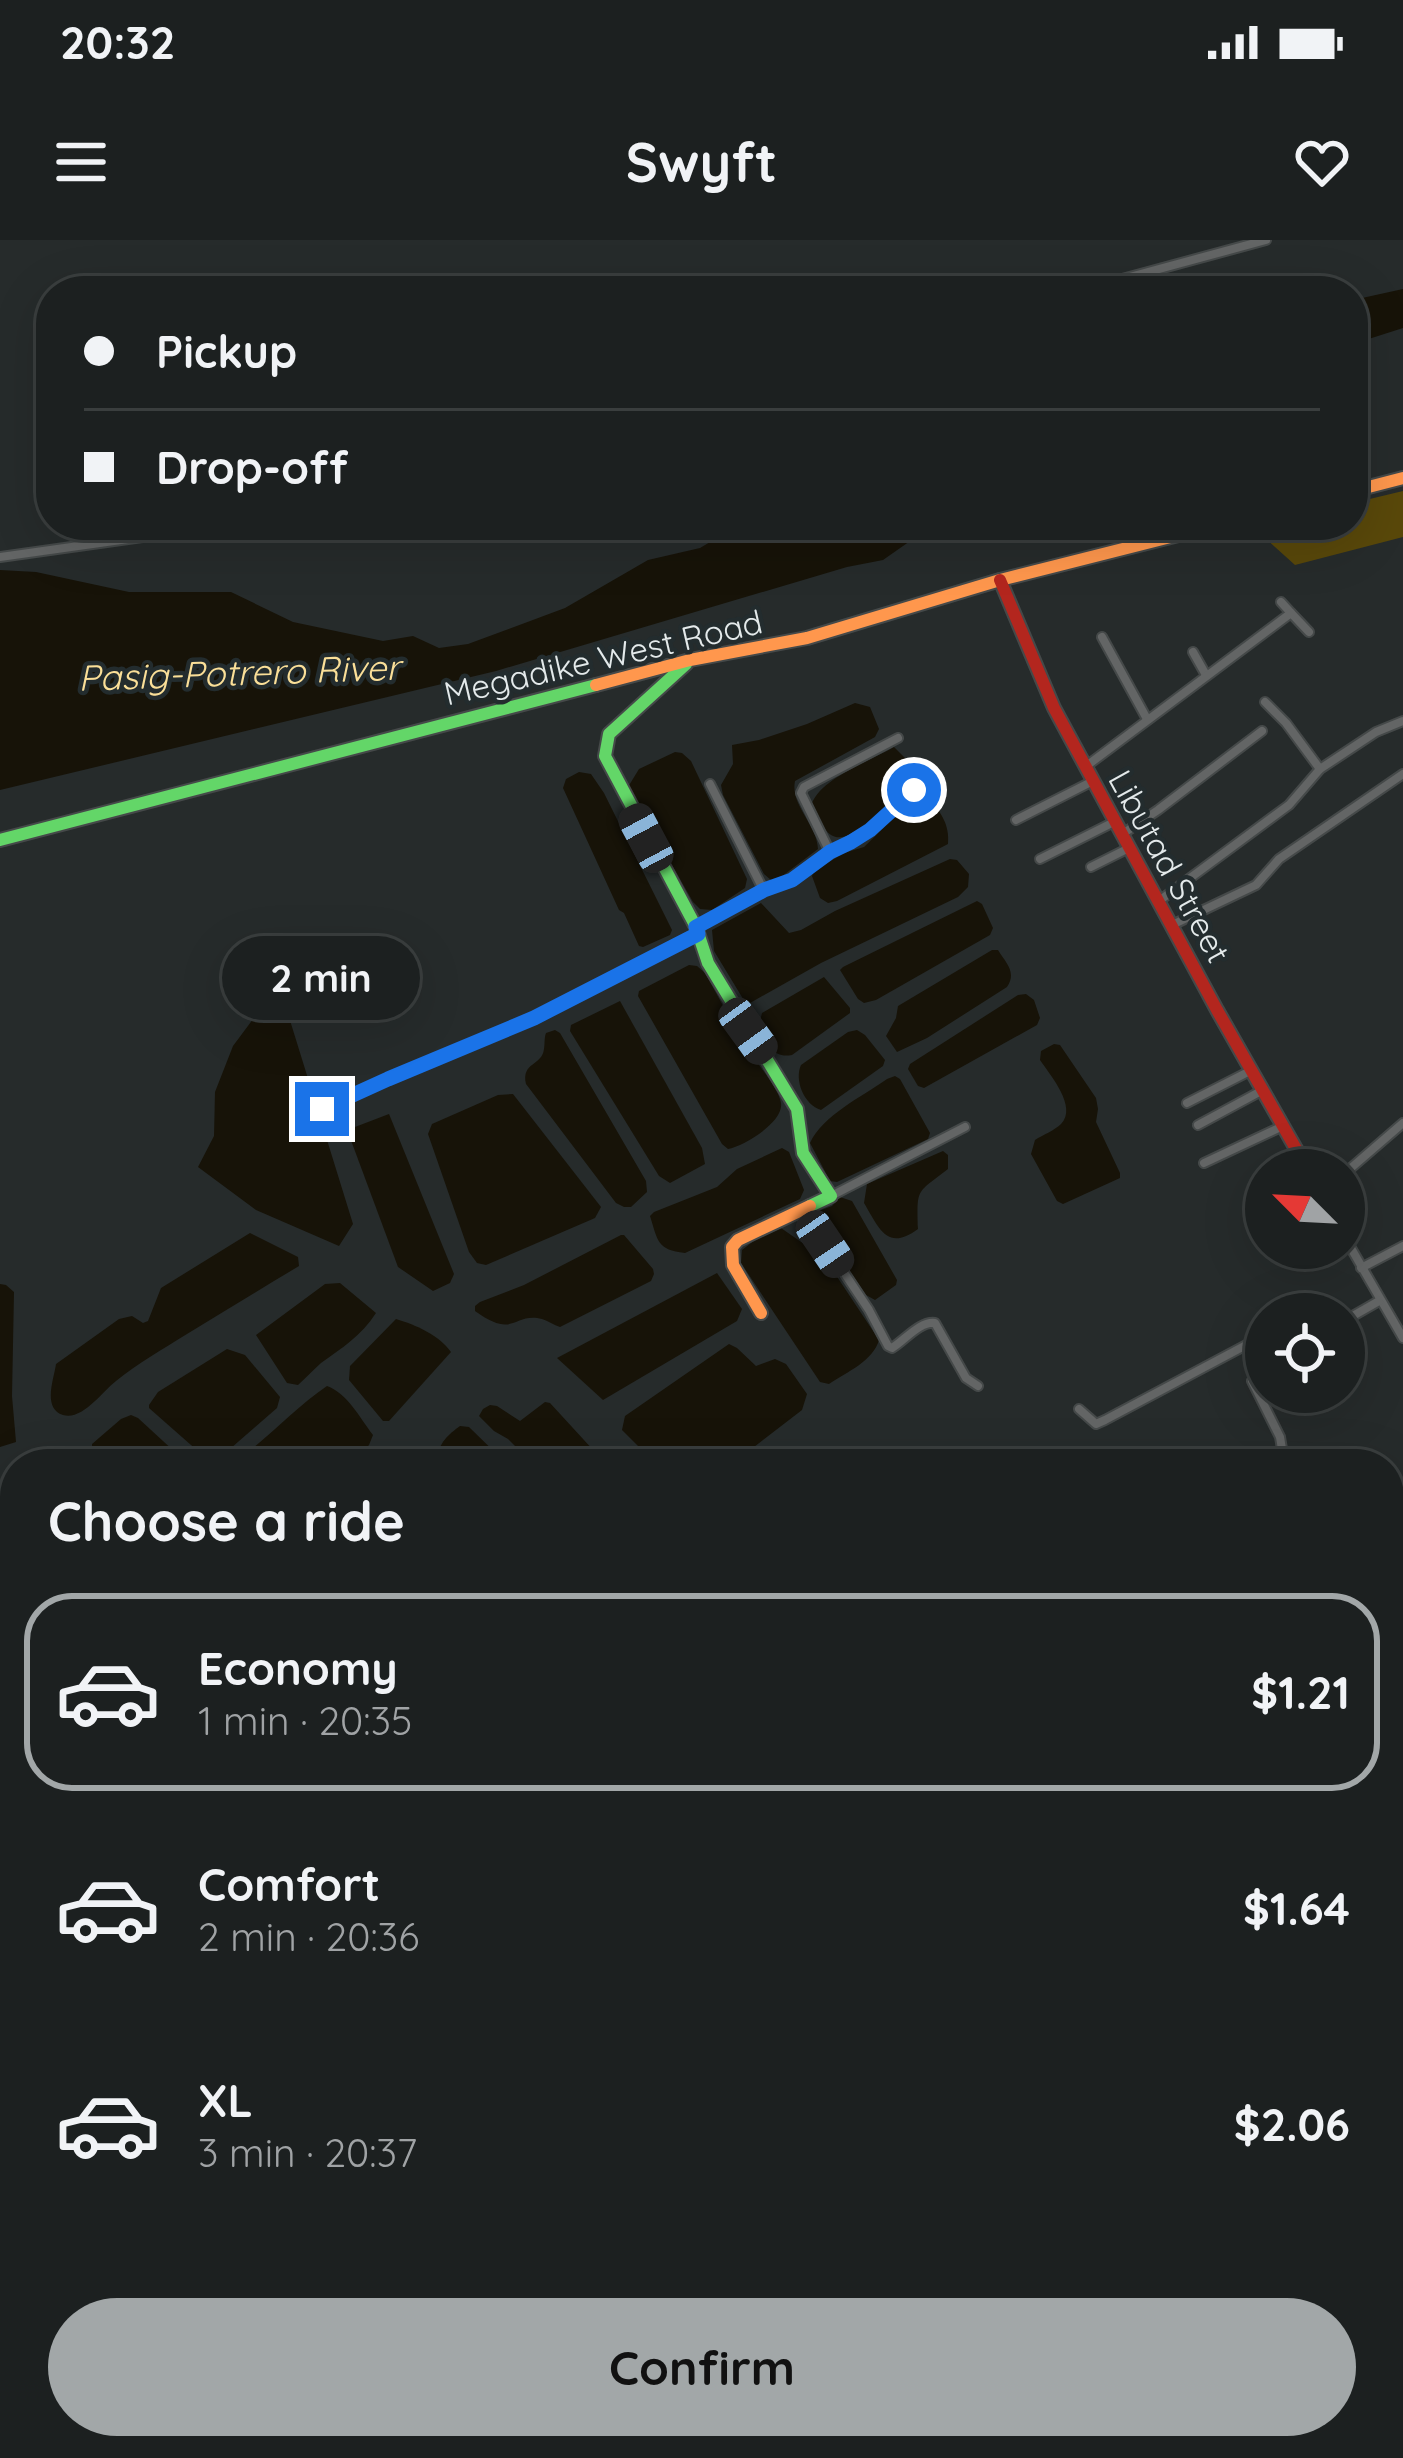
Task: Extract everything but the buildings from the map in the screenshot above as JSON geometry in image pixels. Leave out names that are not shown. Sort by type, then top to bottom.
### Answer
[{"type":"street","points":[[1133,276],[1266,240]]},
{"type":"street","points":[[1368,487],[1403,478]]},
{"type":"street","points":[[0,557],[121,540]]},
{"type":"street","name":"Megadike West Road","points":[[0,840],[690,660],[807,638],[1000,580],[1159,540]]},
{"type":"street","name":"Libutad Street","points":[[1000,580],[1046,691],[1085,767],[1296,1149]]},
{"type":"street","points":[[1281,602],[1310,632]]},
{"type":"street","points":[[1085,767],[1292,613]]},
{"type":"street","points":[[1102,637],[1147,719]]},
{"type":"street","points":[[1192,652],[1206,675]]},
{"type":"street","points":[[690,660],[609,734],[605,756],[697,930],[708,962],[797,1108],[802,1153],[831,1196]]},
{"type":"street","points":[[1265,702],[1320,769]]},
{"type":"street","points":[[1159,901],[1289,805],[1320,769],[1376,732],[1403,721]]},
{"type":"street","points":[[1091,867],[1121,835],[1262,730]]},
{"type":"street","points":[[830,852],[801,793],[804,787],[898,738]]},
{"type":"street","points":[[1172,925],[1256,885],[1279,860],[1403,774]]},
{"type":"street","points":[[1016,820],[1093,781]]},
{"type":"street","points":[[710,784],[764,890]]},
{"type":"street","points":[[322,1109],[534,1018],[764,890],[792,880],[870,830],[914,790]]},
{"type":"street","points":[[1040,859],[1121,835]]},
{"type":"street","points":[[1187,1103],[1252,1070]]},
{"type":"street","points":[[1198,1125],[1263,1090]]},
{"type":"street","points":[[1365,1156],[1403,1123]]},
{"type":"street","points":[[761,1313],[733,1265],[732,1247],[738,1240],[965,1126]]},
{"type":"street","points":[[1204,1163],[1283,1126]]},
{"type":"street","points":[[803,1211],[888,1346],[904,1341],[925,1323],[935,1323],[966,1378],[978,1386]]},
{"type":"street","points":[[1365,1265],[1403,1246]]},
{"type":"street","points":[[1361,1269],[1403,1338]]},
{"type":"street","points":[[1365,1309],[1380,1301]]},
{"type":"street","points":[[1078,1409],[1096,1424],[1245,1346]]},
{"type":"street","points":[[1268,1413],[1282,1449]]},
{"type":"shaded area","points":[[1403,491],[1403,537],[1295,565],[1267,540],[1368,540],[1368,499]]},
{"type":"water","points":[[1403,289],[1403,328],[1368,339],[1368,297]]},
{"type":"water","name":"Pasig-Potrero River","points":[[714,540],[912,540],[883,560],[496,671],[0,790],[0,570],[36,572],[129,592],[231,592],[293,622],[383,641],[413,636],[439,648],[468,644],[565,608],[648,560],[700,548]]},
{"type":"water","points":[[855,703],[870,707],[879,729],[875,737],[795,781],[796,798],[818,849],[771,880],[723,795],[721,785],[733,764],[732,745],[807,724]]},
{"type":"water","points":[[894,747],[912,765],[912,782],[864,827],[842,837],[829,834],[812,803],[817,794],[836,778]]},
{"type":"water","points":[[675,752],[691,761],[747,879],[745,888],[712,910],[700,909],[693,902],[628,787],[639,769]]},
{"type":"water","points":[[579,772],[591,774],[604,793],[672,930],[670,935],[639,946],[563,788],[566,779]]},
{"type":"water","points":[[917,799],[930,799],[938,809],[948,844],[837,901],[820,898],[814,871],[864,847]]},
{"type":"water","points":[[950,859],[969,874],[968,887],[958,897],[750,1003],[714,951],[712,930],[761,903],[789,933]]},
{"type":"water","points":[[977,901],[993,928],[990,935],[876,1000],[864,1003],[858,999],[840,970],[843,967]]},
{"type":"water","points":[[998,950],[1009,968],[1007,987],[897,1052],[886,1036],[898,1006]]},
{"type":"water","points":[[689,965],[705,973],[781,1103],[770,1125],[728,1149],[638,996],[639,991]]},
{"type":"water","points":[[824,977],[850,1013],[792,1055],[775,1052],[758,1029],[762,1013]]},
{"type":"water","points":[[1026,994],[1034,1000],[1040,1018],[1037,1025],[924,1088],[918,1086],[910,1064]]},
{"type":"water","points":[[284,1001],[353,1224],[339,1246],[256,1210],[198,1167],[214,1136],[215,1092],[233,1046],[265,1003]]},
{"type":"water","points":[[620,1001],[702,1148],[705,1164],[670,1183],[659,1176],[570,1031],[571,1025]]},
{"type":"water","points":[[555,1030],[646,1181],[647,1192],[631,1207],[616,1203],[526,1084],[526,1072],[542,1054],[546,1033]]},
{"type":"water","points":[[857,1030],[885,1060],[883,1066],[821,1110],[805,1098],[801,1065]]},
{"type":"water","points":[[1060,1045],[1096,1098],[1096,1122],[1120,1173],[1120,1178],[1063,1204],[1031,1154],[1035,1140],[1065,1117],[1061,1091],[1040,1060],[1041,1051]]},
{"type":"water","points":[[895,1076],[930,1133],[928,1139],[837,1182],[830,1181],[810,1143],[816,1133],[844,1107]]},
{"type":"water","points":[[513,1094],[601,1207],[595,1218],[486,1265],[477,1263],[469,1252],[428,1134],[432,1124],[498,1095]]},
{"type":"water","points":[[389,1114],[454,1274],[450,1283],[433,1291],[398,1267],[349,1135],[355,1127]]},
{"type":"water","points":[[782,1148],[789,1152],[804,1190],[800,1199],[685,1253],[660,1243],[650,1216],[654,1212],[717,1187],[737,1169]]},
{"type":"water","points":[[943,1151],[948,1155],[948,1169],[921,1193],[918,1229],[899,1238],[885,1234],[864,1203],[867,1184]]},
{"type":"water","points":[[840,1197],[852,1201],[897,1280],[875,1300],[866,1295],[817,1223],[819,1211]]},
{"type":"water","points":[[781,1228],[804,1244],[816,1245],[879,1340],[865,1360],[829,1384],[820,1382],[741,1263],[742,1250]]},
{"type":"water","points":[[250,1233],[298,1257],[299,1266],[142,1362],[85,1410],[70,1416],[57,1411],[51,1392],[56,1364],[119,1319],[132,1316],[148,1321],[161,1288]]},
{"type":"water","points":[[621,1235],[653,1269],[651,1281],[560,1327],[532,1318],[498,1324],[475,1311],[480,1302]]},
{"type":"water","points":[[717,1273],[742,1309],[737,1321],[603,1400],[557,1358]]},
{"type":"water","points":[[340,1283],[376,1313],[358,1335],[298,1385],[287,1383],[256,1335],[325,1284]]},
{"type":"water","points":[[0,1284],[14,1292],[16,1442],[0,1447]]},
{"type":"water","points":[[396,1319],[426,1331],[451,1352],[389,1421],[383,1421],[349,1380],[350,1366]]},
{"type":"water","points":[[729,1344],[756,1366],[775,1359],[786,1364],[807,1394],[802,1410],[751,1449],[641,1449],[622,1430],[625,1416]]},
{"type":"water","points":[[227,1349],[245,1355],[280,1397],[277,1408],[230,1449],[196,1449],[149,1408],[158,1392]]},
{"type":"water","points":[[327,1386],[334,1389],[373,1435],[369,1445],[365,1449],[251,1449]]},
{"type":"water","points":[[550,1403],[592,1449],[518,1449],[479,1416],[490,1405],[520,1421]]},
{"type":"water","points":[[138,1418],[172,1449],[92,1449],[121,1419]]},
{"type":"water","points":[[460,1426],[469,1427],[492,1449],[440,1449]]},
{"type":"traffic: fast","points":[[686,664],[609,734],[605,756],[696,927],[708,963],[797,1109],[803,1153],[831,1196],[810,1206]]},
{"type":"traffic: fast","points":[[0,840],[596,685]]},
{"type":"traffic: slow","points":[[1368,487],[1403,478]]},
{"type":"traffic: slow","points":[[596,685],[690,660],[807,638],[1000,580],[1159,540]]},
{"type":"traffic: slow","points":[[761,1313],[733,1265],[732,1247],[810,1206]]},
{"type":"traffic: jam","points":[[1000,580],[1054,708],[1296,1149]]},
{"type":"route","points":[[322,1109],[534,1018],[698,934],[696,927],[792,880],[870,830],[914,790]]}]
